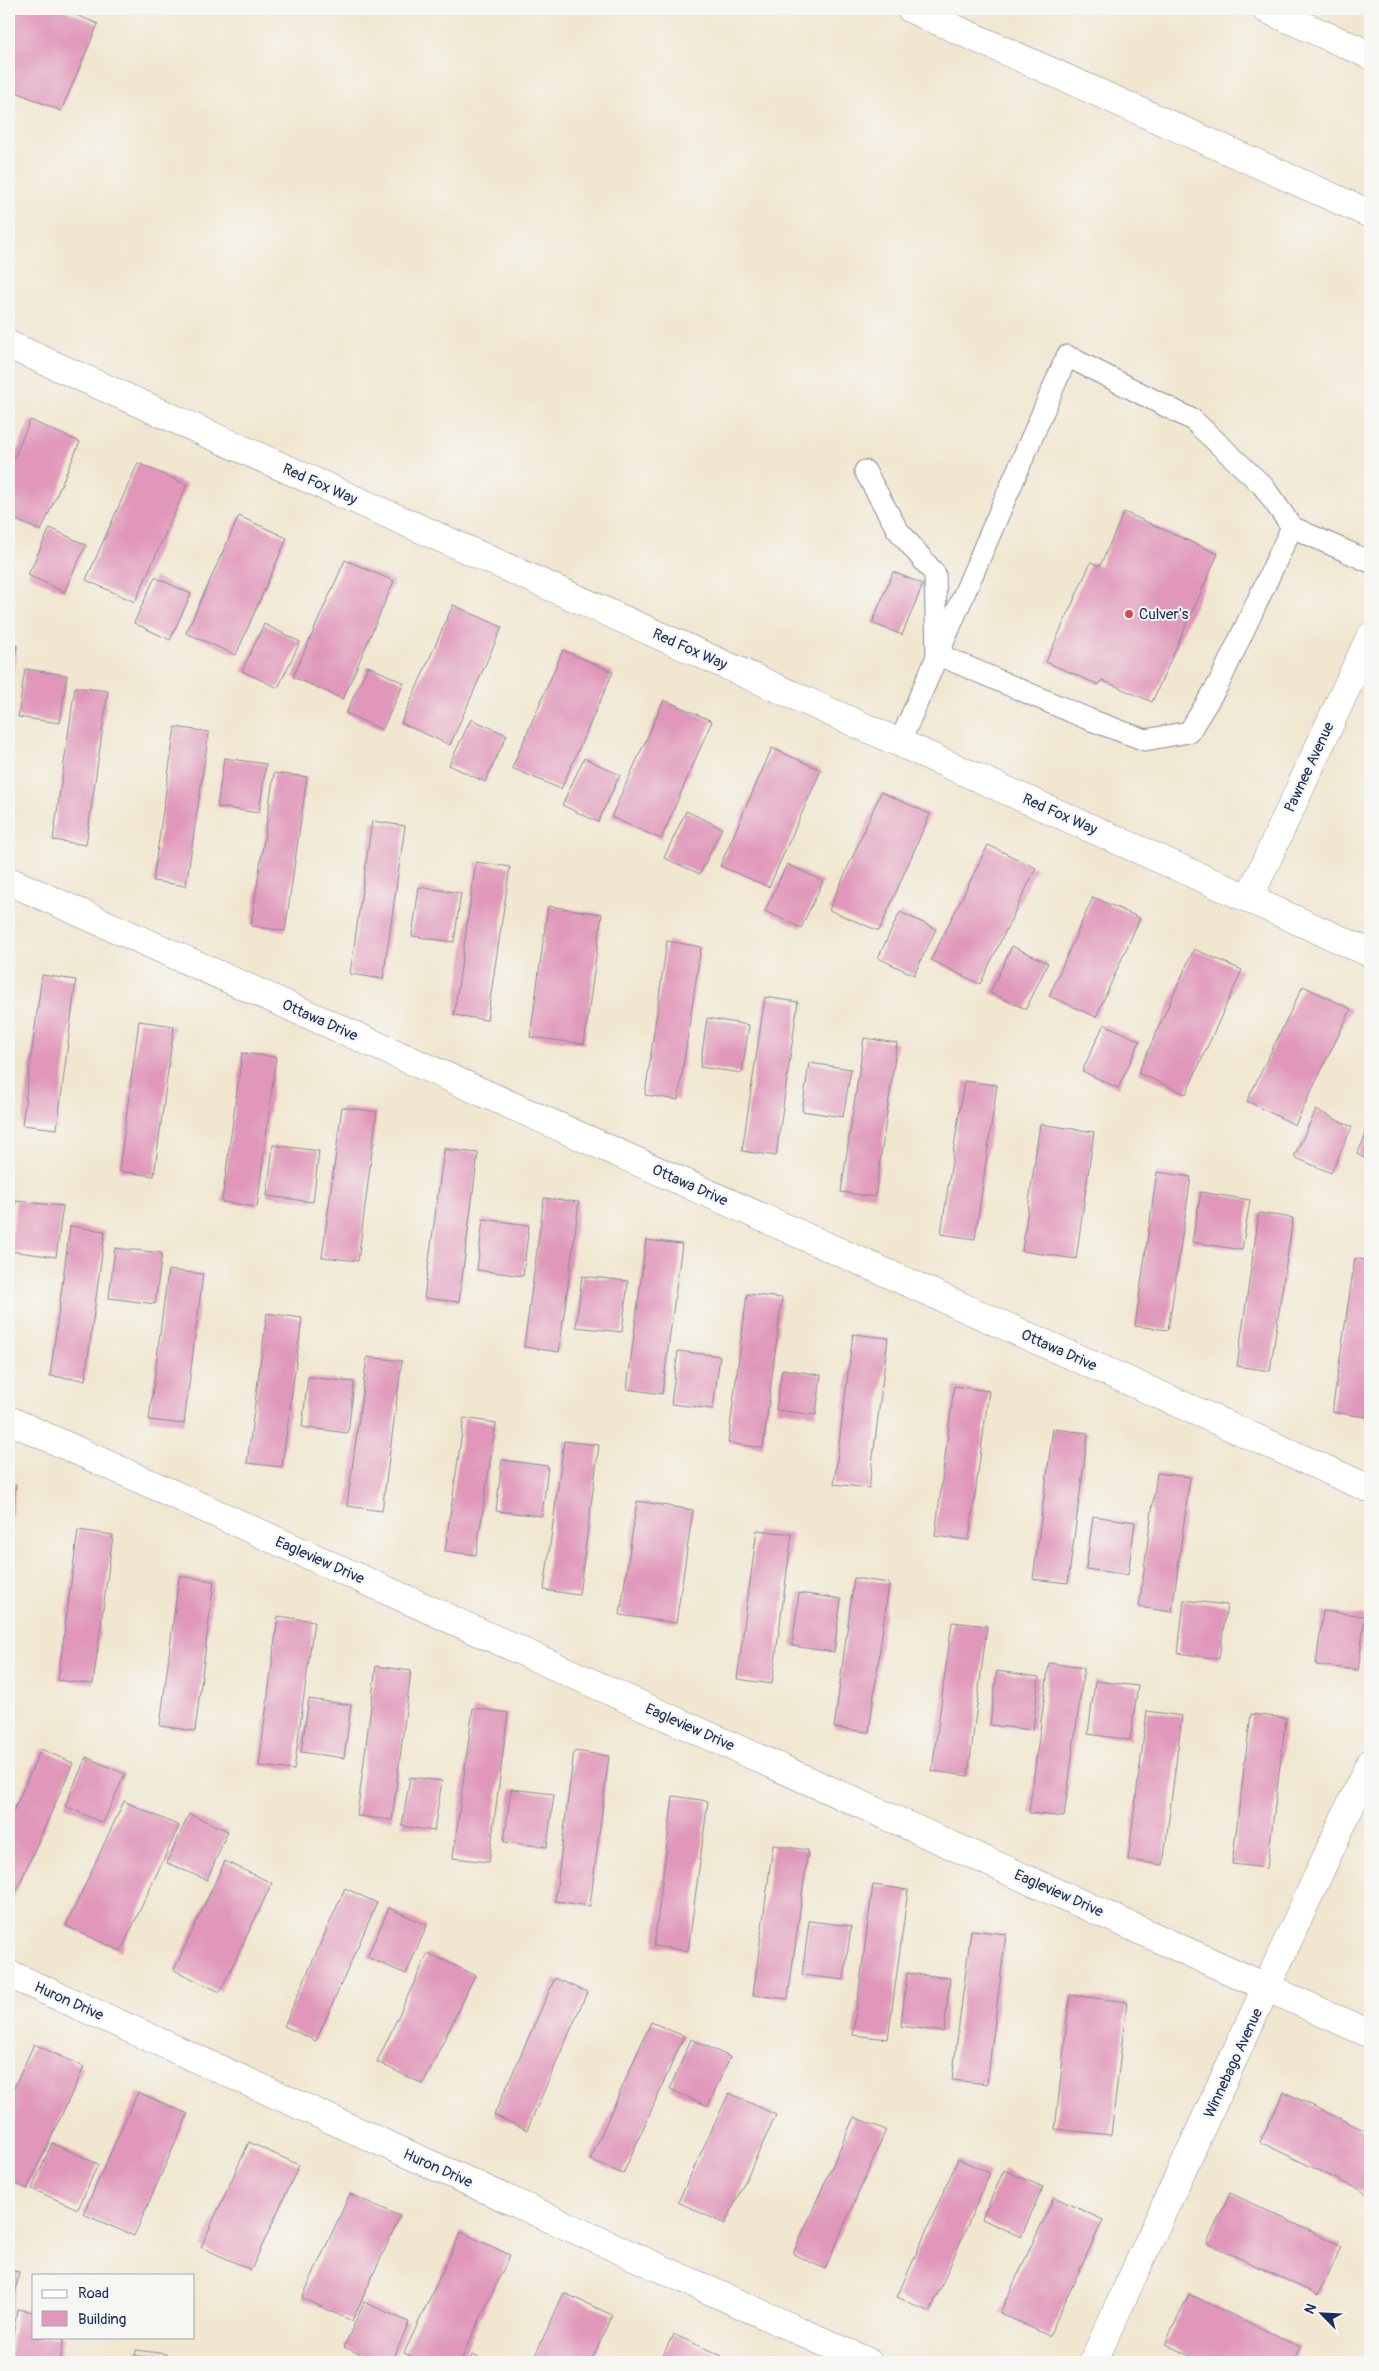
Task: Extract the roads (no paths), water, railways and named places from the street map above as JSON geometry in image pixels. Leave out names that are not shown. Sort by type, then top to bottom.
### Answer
[{"type":"main road","points":[[911,9],[1370,214]]},
{"type":"main road","points":[[1266,9],[1370,56]]},
{"type":"main road","name":"Red Fox Way","points":[[9,345],[1370,953]]},
{"type":"main road","name":"Pawnee Avenue","points":[[1249,898],[1370,637]]},
{"type":"main road","name":"Ottawa Drive","points":[[9,881],[1370,1488]]},
{"type":"main road","name":"Eagleview Drive","points":[[9,1420],[1370,2034]]},
{"type":"main road","name":"Winnebago Avenue","points":[[1093,2362],[1370,1763]]},
{"type":"main road","name":"Huron Drive","points":[[9,1974],[868,2362]]},
{"type":"lane","points":[[900,742],[1067,356],[1193,420],[1263,486],[1292,527],[1370,562]]},
{"type":"lane","points":[[865,470],[898,529],[935,574],[937,654]]},
{"type":"lane","points":[[937,654],[1088,719],[1145,740],[1189,732],[1219,683],[1292,527]]},
{"type":"place","name":"Culver's","points":[[1129,614]]}]
